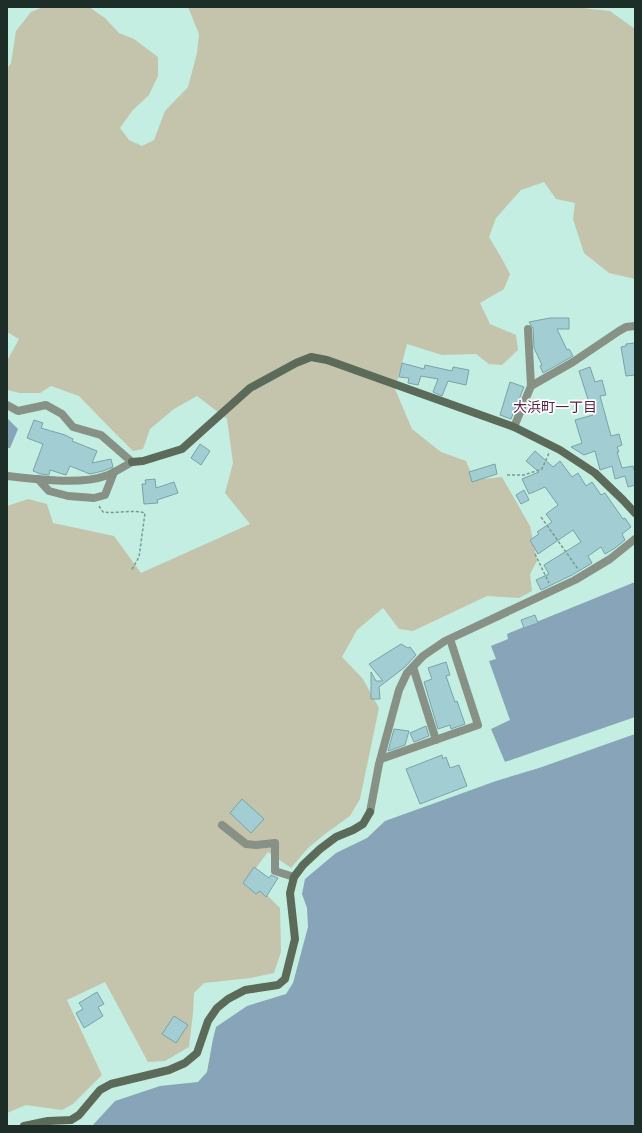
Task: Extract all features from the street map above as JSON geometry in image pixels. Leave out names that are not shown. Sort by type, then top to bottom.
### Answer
[{"type":"street","points":[[530,386],[573,362],[619,331],[635,326]]},
{"type":"street","points":[[514,428],[530,386],[528,329]]},
{"type":"street","points":[[7,476],[38,479],[88,480],[105,476],[132,462],[143,462],[182,449],[250,388],[296,363],[311,357],[327,360],[514,428],[553,446],[595,473],[635,513]]},
{"type":"street","points":[[7,405],[18,411],[46,404],[62,414],[73,428],[101,435],[132,462]]},
{"type":"street","points":[[38,479],[49,492],[68,496],[94,498],[105,495],[114,472]]},
{"type":"street","points":[[24,1126],[48,1121],[71,1120],[79,1115],[100,1090],[111,1084],[170,1070],[185,1062],[197,1053],[208,1021],[217,1008],[228,999],[245,990],[278,985],[285,979],[295,939],[290,893],[294,877],[303,865],[320,848],[336,836],[353,830],[363,824],[370,812],[381,759],[399,690],[407,673],[423,656],[450,639],[582,576],[610,558],[635,539]]},
{"type":"street","points":[[381,759],[478,725],[450,639]]},
{"type":"street","points":[[413,667],[436,740]]},
{"type":"street","points":[[222,825],[246,844],[256,845],[275,843],[275,871],[294,877]]},
{"type":"path","points":[[507,475],[524,475],[542,469],[553,446]]},
{"type":"path","points":[[94,498],[103,512],[114,513],[138,511],[145,513],[139,557],[131,571]]},
{"type":"path","points":[[541,517],[582,576]]},
{"type":"path","points":[[535,554],[553,591]]},
{"type":"green space","points":[[43,7],[89,7],[105,18],[119,33],[134,39],[158,57],[158,76],[149,95],[132,111],[120,128],[129,140],[142,146],[154,140],[165,111],[188,87],[197,53],[199,34],[188,7],[573,7],[610,11],[635,29],[635,279],[609,273],[584,253],[573,219],[575,203],[556,199],[544,182],[521,190],[496,218],[489,237],[510,274],[504,289],[480,303],[490,324],[516,335],[518,350],[502,365],[489,364],[476,354],[442,355],[407,344],[395,389],[412,429],[441,452],[466,461],[474,480],[502,477],[530,526],[537,561],[530,574],[532,591],[519,598],[487,596],[413,631],[399,629],[383,608],[357,630],[342,657],[363,679],[379,708],[360,799],[350,816],[308,848],[291,868],[268,852],[249,877],[280,908],[281,952],[274,973],[251,978],[204,983],[194,993],[189,1047],[165,1061],[148,1062],[105,982],[67,1000],[102,1075],[73,1104],[62,1110],[26,1105],[7,1113],[7,506],[28,499],[47,504],[53,523],[114,536],[141,573],[250,524],[225,493],[233,463],[227,419],[197,396],[174,409],[150,429],[143,449],[133,451],[79,396],[51,386],[40,393],[20,393],[7,390],[7,361],[19,339],[7,332],[7,69],[11,63],[16,31],[31,12]]},
{"type":"water","points":[[7,418],[18,429],[10,448],[7,448]]},
{"type":"water","points":[[635,582],[635,717],[505,762],[491,729],[510,720],[489,661],[496,659],[491,646],[508,639],[507,634]]},
{"type":"water","points":[[635,734],[635,1126],[92,1126],[115,1101],[160,1086],[198,1082],[207,1072],[216,1027],[247,1006],[286,994],[293,983],[308,927],[307,908],[302,894],[305,879],[336,853],[367,838],[385,821],[496,781],[539,768]]},
{"type":"building","points":[[550,318],[569,318],[569,329],[557,329],[567,350],[569,349],[573,356],[543,373],[540,366],[542,365],[534,348],[533,328],[529,322]]},
{"type":"building","points":[[635,343],[635,375],[626,376],[621,347],[626,346],[626,344]]},
{"type":"building","points":[[402,363],[424,369],[425,365],[452,371],[453,367],[469,370],[466,385],[448,381],[442,396],[433,392],[438,379],[421,376],[418,385],[408,383],[409,378],[399,377]]},
{"type":"building","points":[[590,367],[595,382],[602,380],[606,395],[600,396],[611,436],[619,434],[622,445],[617,447],[619,452],[617,452],[622,468],[633,466],[635,473],[635,485],[628,487],[625,476],[615,479],[612,466],[600,470],[595,451],[584,455],[571,447],[582,443],[575,420],[593,415],[579,371]]},
{"type":"building","points":[[510,382],[524,387],[511,419],[500,415]]},
{"type":"building","points":[[34,420],[43,423],[41,428],[65,435],[73,439],[72,441],[97,451],[92,463],[111,459],[113,467],[90,474],[70,466],[66,475],[50,470],[49,475],[33,471],[43,444],[27,438]]},
{"type":"building","points":[[200,444],[210,451],[201,465],[191,458]]},
{"type":"building","points":[[535,451],[553,467],[560,461],[572,477],[578,473],[586,486],[592,482],[601,495],[605,493],[623,519],[625,518],[631,527],[622,534],[625,540],[615,548],[605,554],[601,547],[588,556],[592,563],[572,575],[541,590],[536,580],[549,574],[544,565],[581,542],[573,530],[538,554],[530,540],[539,534],[537,532],[552,522],[546,514],[558,505],[545,487],[529,494],[522,479],[539,472],[526,461]]},
{"type":"building","points":[[495,464],[497,474],[472,482],[469,472]]},
{"type":"building","points":[[155,479],[156,488],[174,482],[178,493],[157,500],[158,503],[144,504],[142,484],[146,484],[145,480]]},
{"type":"building","points":[[524,490],[529,500],[521,504],[516,495]]},
{"type":"building","points":[[535,615],[538,623],[524,628],[521,620]]},
{"type":"building","points":[[401,644],[408,648],[410,647],[416,655],[405,667],[379,687],[380,699],[371,699],[371,672],[376,681],[383,681],[369,664]]},
{"type":"building","points":[[446,662],[450,675],[446,676],[455,702],[457,701],[465,724],[451,729],[450,725],[438,729],[424,682],[432,679],[428,668]]},
{"type":"building","points":[[426,726],[429,736],[414,742],[410,733]]},
{"type":"building","points":[[394,729],[409,731],[405,745],[388,751]]},
{"type":"building","points":[[442,755],[443,759],[446,757],[450,768],[459,765],[467,786],[420,804],[406,769]]},
{"type":"building","points":[[242,799],[264,819],[251,833],[230,813]]},
{"type":"building","points":[[254,867],[269,878],[271,875],[278,878],[266,897],[260,891],[256,894],[243,883]]},
{"type":"building","points":[[97,992],[104,1004],[98,1007],[103,1016],[84,1028],[76,1013],[83,1009],[79,1003]]},
{"type":"building","points":[[174,1016],[188,1025],[176,1043],[162,1034]]},
{"type":"district","name":"大浜町一丁目","points":[[555,407]]}]
